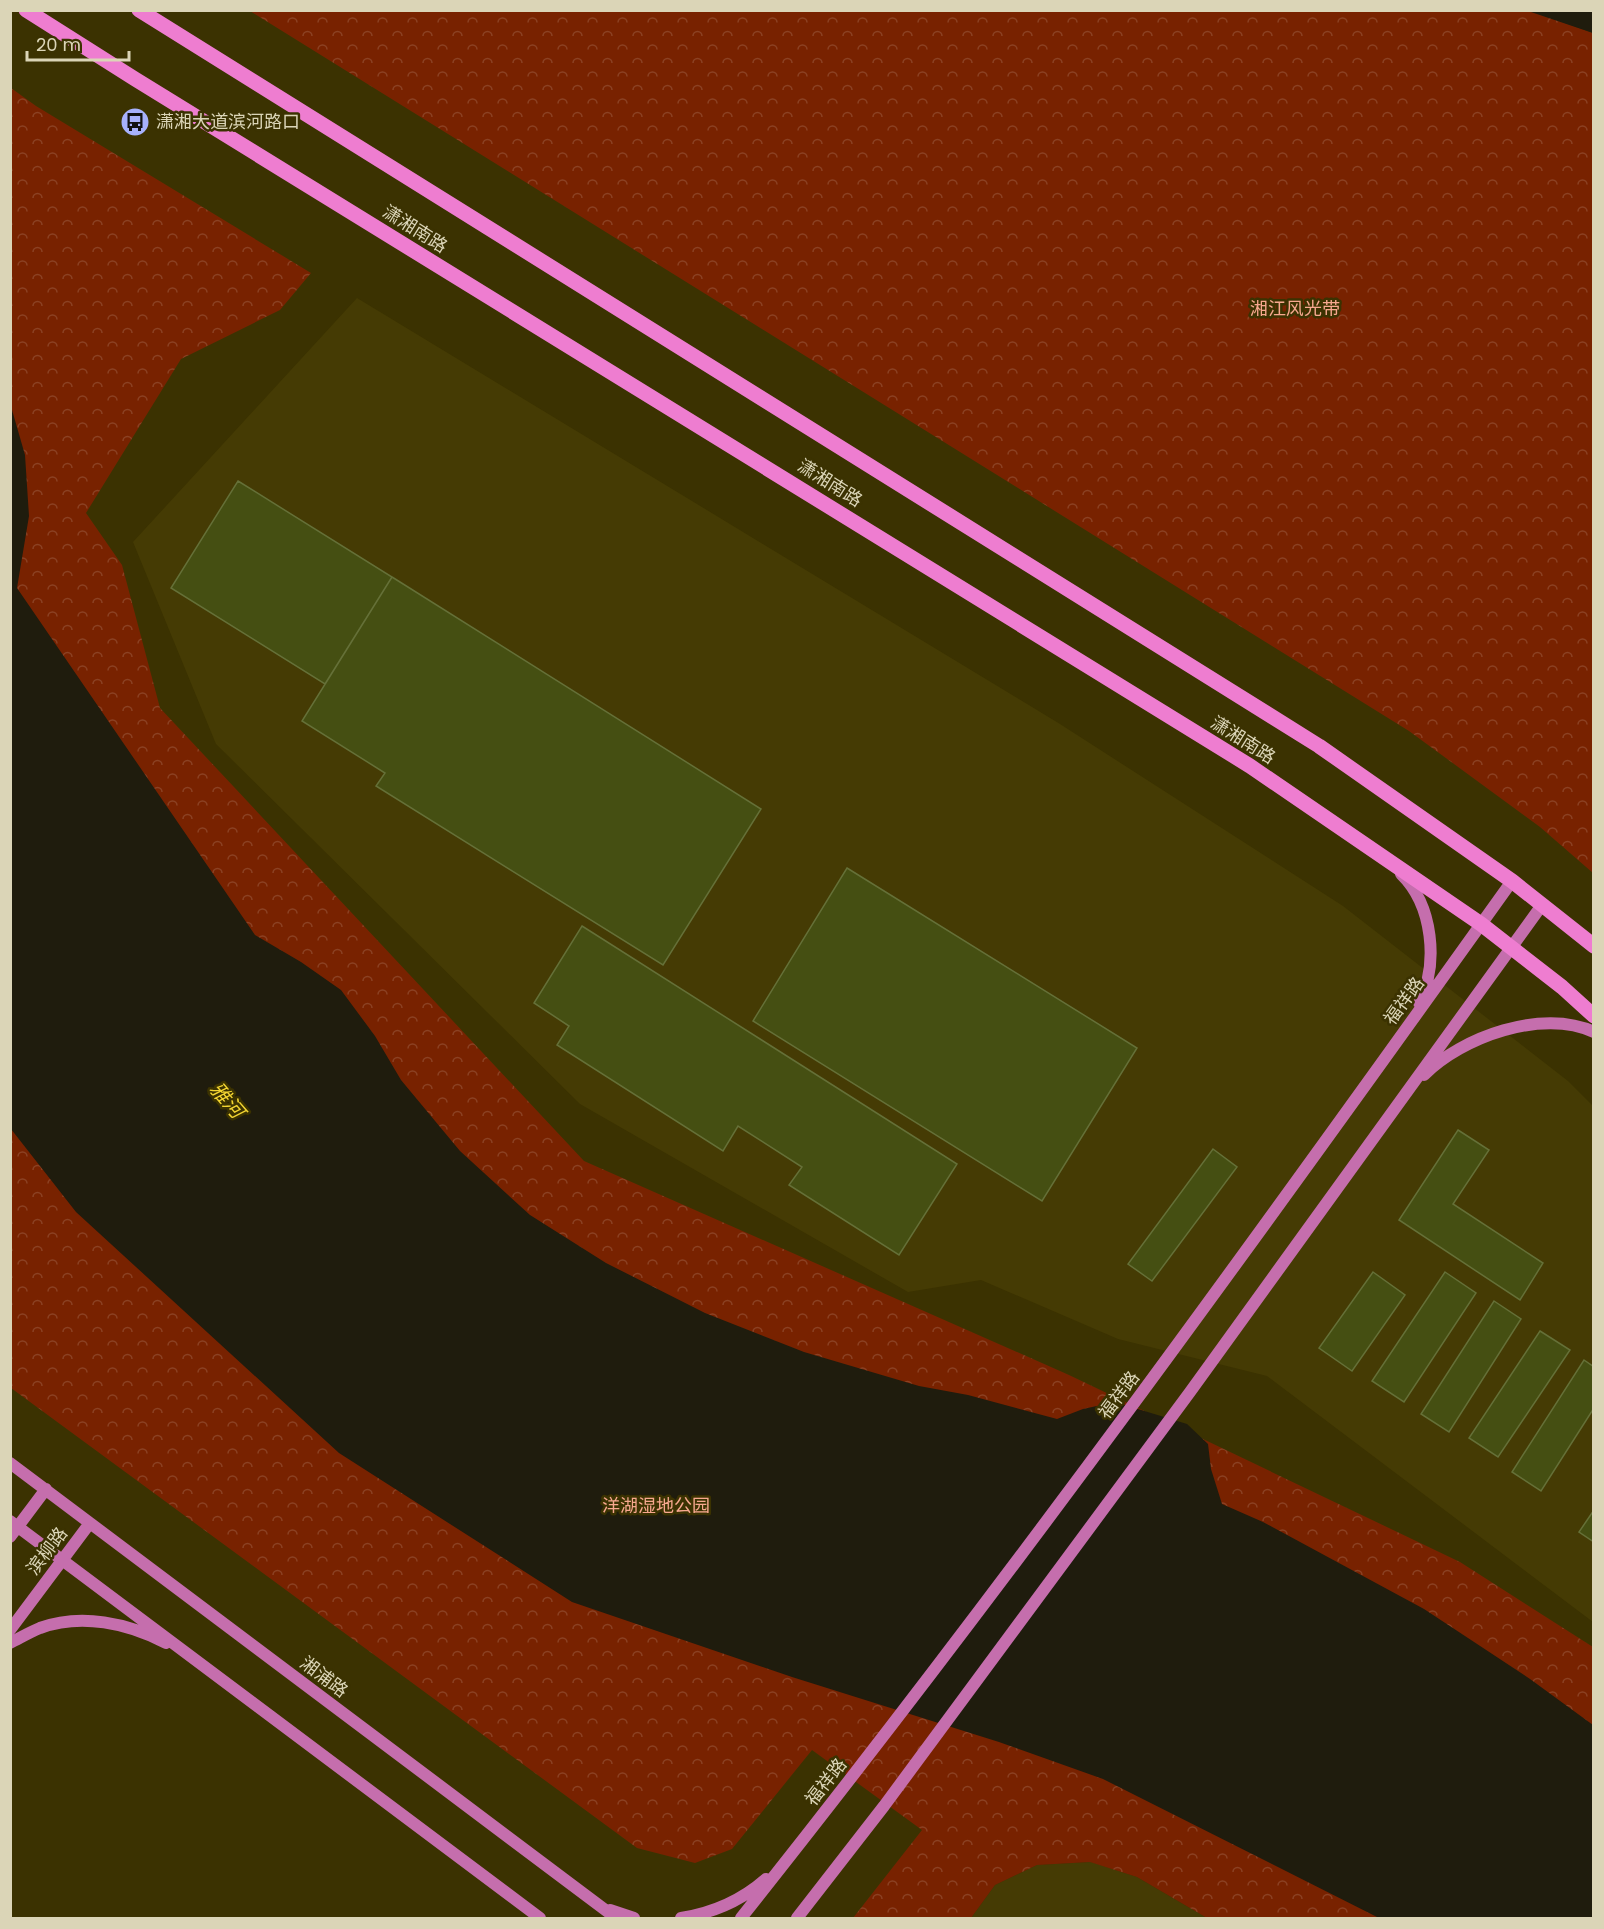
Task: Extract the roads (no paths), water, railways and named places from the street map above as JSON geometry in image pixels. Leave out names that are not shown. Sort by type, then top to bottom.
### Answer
[{"type":"main road","name":"潇湘南路","points":[[26,10],[1250,766],[1481,924],[1562,987],[1593,1016]]},
{"type":"main road","name":"潇湘南路","points":[[139,10],[1319,746],[1512,881],[1593,946]]},
{"type":"main road","points":[[1380,855],[1408,881],[1424,908],[1429,940],[1430,967],[1424,995],[1406,1028]]},
{"type":"main road","name":"福祥路","points":[[741,1918],[842,1791],[1152,1381],[1512,881]]},
{"type":"main road","points":[[797,1918],[884,1806],[1190,1392],[1542,905]]},
{"type":"main road","points":[[1392,1112],[1426,1073],[1458,1049],[1492,1034],[1527,1024],[1560,1024],[1593,1032]]},
{"type":"main road","name":"湘浦路","points":[[10,1463],[616,1918]]},
{"type":"main road","name":"滨柳路","points":[[13,1528],[46,1490]]},
{"type":"main road","name":"滨柳路","points":[[10,1630],[90,1523]]},
{"type":"main road","points":[[13,1528],[63,1560],[540,1918]]},
{"type":"main road","points":[[10,1643],[40,1628],[73,1621],[104,1622],[136,1630],[189,1654]]},
{"type":"main road","points":[[681,1918],[702,1915],[735,1902],[760,1884],[793,1853]]},
{"type":"main road","points":[[802,1918],[817,1893]]},
{"type":"main road","points":[[589,1898],[615,1912],[634,1918]]},
{"type":"water","points":[[1528,11],[1593,11],[1593,33]]},
{"type":"water","name":"雅河","points":[[10,403],[25,455],[29,516],[17,588],[255,935],[301,962],[341,990],[375,1036],[401,1080],[460,1151],[530,1215],[606,1263],[705,1313],[804,1352],[919,1386],[968,1395],[1057,1419],[1083,1409],[1115,1402],[1187,1424],[1208,1444],[1211,1469],[1222,1504],[1263,1522],[1424,1609],[1530,1679],[1593,1725],[1593,1918],[1379,1918],[1103,1779],[999,1742],[792,1677],[572,1602],[339,1453],[76,1212],[11,1129]]},
{"type":"place","name":"潇湘大道滨河路口","points":[[135,122]]},
{"type":"park label","name":"湘江风光带","points":[[1295,309]]},
{"type":"park label","name":"洋湖湿地公园","points":[[656,1506]]}]
